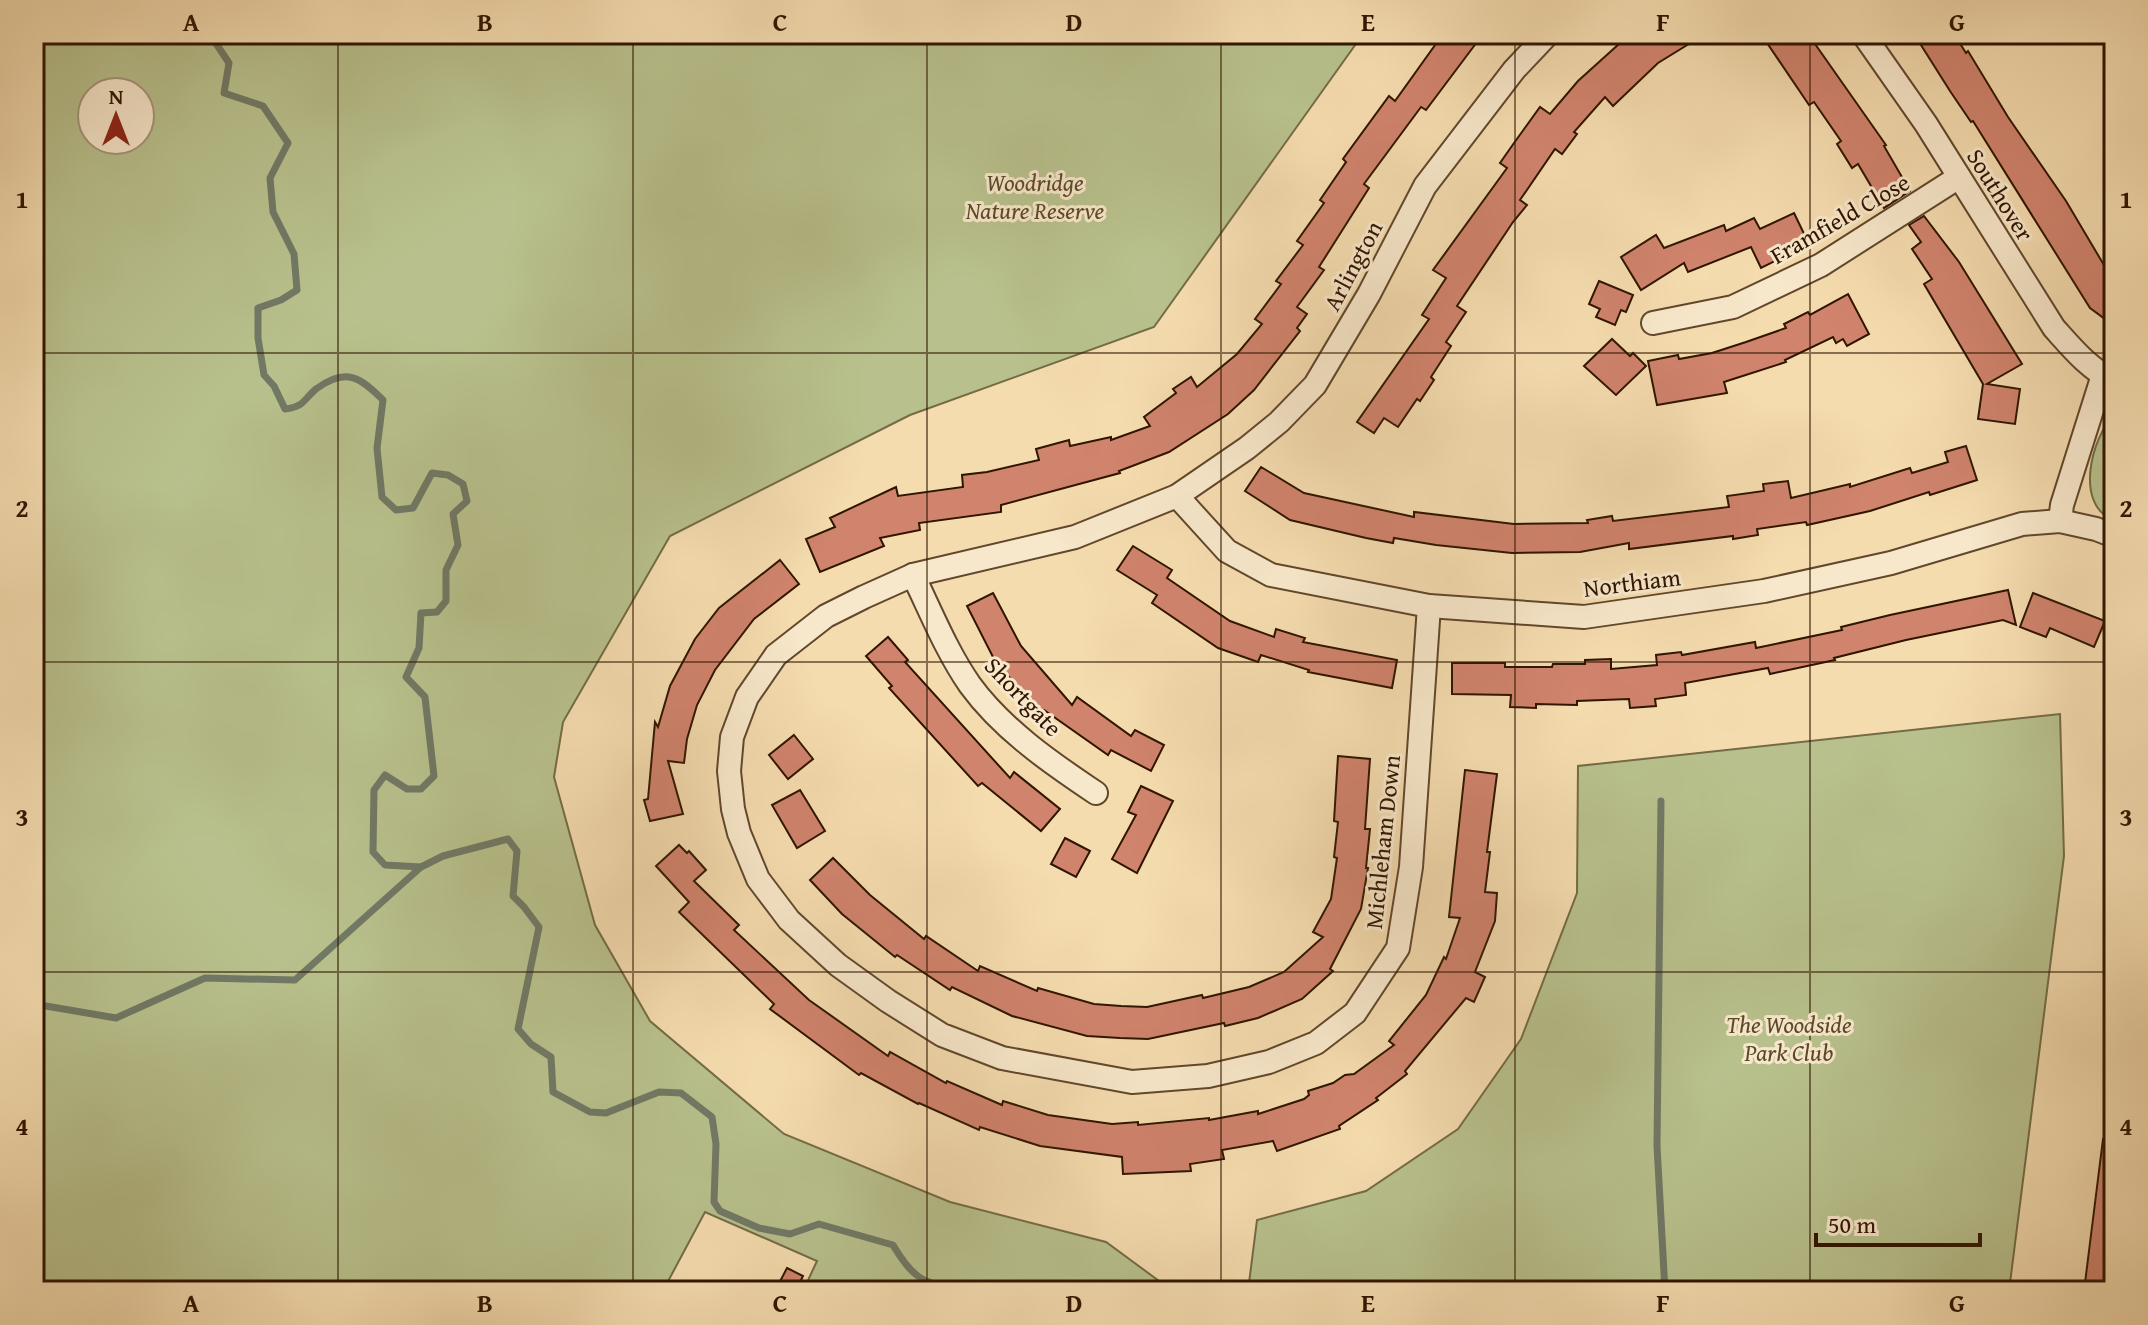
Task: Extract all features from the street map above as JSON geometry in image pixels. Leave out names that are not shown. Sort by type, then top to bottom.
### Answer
[{"type":"street","name":"Arlington","points":[[1177,496],[1247,448],[1279,422],[1315,385],[1369,294],[1425,186],[1514,70],[1548,34]]},
{"type":"street","name":"Southover","points":[[1863,34],[1926,124],[2054,328],[2077,353],[2108,378],[2062,505],[2060,521]]},
{"type":"street","name":"Framfield Close","points":[[1653,323],[1733,307],[1821,265],[1959,177]]},
{"type":"street","name":"Michleham Down","points":[[1177,496],[1075,537],[913,575],[826,616],[776,655],[747,697],[732,737],[729,771],[739,833],[758,879],[789,920],[838,965],[942,1035],[1002,1058],[1132,1082],[1208,1076],[1269,1062],[1316,1043],[1355,1013],[1398,948],[1411,867],[1429,606]]},
{"type":"street","name":"Northiam","points":[[1177,496],[1227,551],[1271,575],[1429,606],[1584,617],[1764,591],[1891,563],[2022,524],[2060,521],[2114,536]]},
{"type":"street","name":"Shortgate","points":[[913,575],[971,685],[1009,726],[1051,763],[1096,793]]},
{"type":"green space","name":"Woodridge Nature Reserve","points":[[34,34],[1363,34],[1154,327],[910,415],[670,536],[563,722],[554,777],[595,925],[650,1021],[784,1134],[950,1202],[1106,1242],[1170,1289],[1187,1291],[803,1291],[817,1261],[705,1212],[665,1287],[653,1291],[34,1291]]},
{"type":"green space","points":[[2114,415],[2114,520],[2102,512],[2094,501],[2090,471],[2099,439]]},
{"type":"green space","name":"The Woodside Park Club","points":[[2060,714],[2064,856],[2009,1291],[1248,1291],[1257,1220],[1366,1191],[1458,1129],[1521,1039],[1577,893],[1578,766]]},
{"type":"building","points":[[1443,34],[1483,34],[1426,110],[1421,107],[1364,184],[1369,188],[1319,267],[1324,270],[1297,307],[1307,314],[1297,328],[1300,331],[1254,390],[1228,414],[1169,452],[1120,473],[1001,505],[1001,512],[919,523],[920,530],[880,538],[884,546],[820,572],[806,539],[835,527],[830,518],[896,487],[898,496],[963,487],[962,475],[1039,460],[1036,449],[1069,440],[1070,446],[1111,437],[1111,440],[1150,426],[1144,417],[1176,393],[1173,389],[1191,377],[1197,387],[1237,354],[1262,324],[1255,319],[1281,284],[1276,281],[1303,245],[1297,241],[1324,203],[1320,200],[1346,162],[1343,159],[1389,96],[1395,101]]},
{"type":"building","points":[[1630,34],[1705,34],[1658,63],[1613,106],[1605,97],[1574,132],[1577,134],[1562,154],[1555,149],[1520,200],[1527,205],[1457,306],[1466,312],[1446,342],[1451,346],[1420,401],[1417,399],[1398,427],[1384,418],[1374,433],[1357,422],[1429,319],[1422,315],[1446,278],[1433,270],[1507,168],[1500,163],[1514,143],[1540,107],[1550,114],[1578,81]]},
{"type":"building","points":[[1761,34],[1808,34],[1886,145],[1910,191],[1884,208],[1858,164],[1852,168],[1837,144],[1841,141],[1814,102],[1809,105]]},
{"type":"building","points":[[1914,34],[1954,34],[1966,53],[1968,51],[2008,117],[2066,201],[2114,282],[2114,307],[2105,319],[2090,308],[1973,121]]},
{"type":"building","points":[[1794,213],[1809,244],[1761,268],[1751,247],[1688,272],[1684,263],[1641,290],[1621,257],[1656,235],[1664,248],[1724,225],[1726,231],[1754,218],[1760,229]]},
{"type":"building","points":[[1924,216],[1959,262],[2022,364],[1987,384],[2020,389],[2015,424],[1978,419],[1983,384],[1924,284],[1932,279],[1912,249],[1921,242],[1909,225]]},
{"type":"building","points":[[1599,281],[1633,295],[1626,312],[1621,310],[1615,325],[1596,317],[1600,309],[1589,304]]},
{"type":"building","points":[[1848,294],[1869,334],[1847,346],[1843,339],[1836,343],[1833,337],[1786,362],[1724,382],[1727,393],[1657,405],[1648,361],[1712,353],[1746,342],[1786,328],[1784,324],[1808,312],[1810,315]]},
{"type":"building","points":[[1612,339],[1646,366],[1616,395],[1584,366]]},
{"type":"building","points":[[1966,446],[1977,480],[1930,495],[1929,492],[1870,511],[1807,525],[1806,522],[1757,529],[1758,535],[1629,549],[1629,543],[1580,552],[1512,553],[1394,538],[1393,543],[1290,520],[1245,491],[1261,467],[1304,493],[1414,517],[1414,512],[1514,524],[1588,523],[1587,520],[1612,516],[1613,521],[1729,507],[1727,496],[1764,491],[1763,484],[1788,481],[1791,498],[1850,484],[1850,487],[1910,468],[1912,473],[1948,462],[1945,452]]},
{"type":"building","points":[[1133,546],[1172,570],[1167,578],[1230,621],[1274,637],[1276,629],[1305,638],[1303,642],[1397,660],[1392,688],[1308,672],[1261,655],[1258,662],[1218,648],[1152,603],[1157,595],[1117,570]]},
{"type":"building","points":[[780,560],[799,584],[754,619],[715,670],[697,705],[684,763],[668,761],[683,814],[650,821],[644,800],[648,799],[655,722],[658,727],[670,686],[695,639],[719,608]]},
{"type":"building","points":[[2008,590],[2016,625],[2003,620],[1906,640],[1770,674],[1768,668],[1685,683],[1686,695],[1655,699],[1656,706],[1630,708],[1629,699],[1577,701],[1577,705],[1536,704],[1536,708],[1510,707],[1511,695],[1452,694],[1452,663],[1552,667],[1553,664],[1585,664],[1585,660],[1611,659],[1611,669],[1657,665],[1656,655],[1681,652],[1682,655],[1755,642],[1756,648]]},
{"type":"building","points":[[993,593],[1021,646],[1072,705],[1077,697],[1131,736],[1135,730],[1164,745],[1151,771],[1111,750],[1108,755],[1044,710],[1041,713],[995,661],[967,606]]},
{"type":"building","points":[[2033,593],[2105,621],[2094,647],[2050,628],[2046,637],[2020,627]]},
{"type":"building","points":[[888,637],[908,660],[905,662],[1010,778],[1014,772],[1060,809],[1041,831],[982,783],[978,786],[889,688],[892,686],[866,656]]},
{"type":"building","points":[[794,735],[813,759],[788,779],[769,755]]},
{"type":"building","points":[[1338,756],[1370,759],[1365,829],[1370,829],[1368,868],[1361,909],[1330,969],[1333,971],[1302,999],[1258,1018],[1225,1026],[1224,1023],[1148,1039],[1120,1038],[1087,1036],[1012,1016],[952,987],[950,990],[897,955],[895,957],[842,914],[810,880],[833,858],[870,895],[924,939],[926,936],[978,971],[980,966],[1037,991],[1038,988],[1094,1004],[1121,1006],[1147,1007],[1202,995],[1203,998],[1249,987],[1284,972],[1323,937],[1313,932],[1331,899],[1337,858],[1334,857],[1338,822],[1334,821]]},
{"type":"building","points":[[1465,770],[1497,774],[1485,892],[1497,893],[1495,921],[1475,972],[1485,977],[1474,1002],[1466,998],[1405,1071],[1407,1074],[1376,1098],[1378,1100],[1339,1126],[1340,1129],[1277,1151],[1273,1141],[1222,1150],[1224,1159],[1190,1164],[1191,1171],[1123,1174],[1122,1157],[1040,1146],[980,1127],[979,1130],[918,1104],[861,1073],[859,1075],[770,1009],[774,1004],[679,912],[689,902],[656,866],[679,845],[687,853],[689,851],[706,870],[694,881],[739,925],[734,930],[809,1000],[888,1056],[890,1052],[946,1083],[1002,1105],[1003,1101],[1048,1115],[1112,1124],[1138,1122],[1138,1125],[1209,1120],[1258,1111],[1258,1114],[1304,1099],[1309,1095],[1308,1091],[1354,1074],[1394,1045],[1389,1041],[1426,995],[1444,957],[1446,959],[1460,918],[1449,917]]},
{"type":"building","points":[[1141,786],[1173,801],[1137,873],[1112,859],[1136,815],[1128,812]]},
{"type":"building","points":[[800,790],[825,831],[797,848],[772,805]]},
{"type":"building","points":[[1065,838],[1090,851],[1076,877],[1051,864]]},
{"type":"building","points":[[2103,1139],[2114,1140],[2114,1291],[2084,1291]]},
{"type":"building","points":[[787,1268],[803,1276],[796,1291],[775,1291]]},
{"type":"waterway","points":[[215,34],[215,42],[229,63],[224,93],[263,106],[288,143],[270,178],[273,212],[294,254],[297,290],[258,308],[258,338],[264,375],[274,386],[285,409],[300,405],[316,389],[336,378],[352,378],[367,385],[383,400],[377,448],[382,497],[396,510],[413,508],[432,473],[448,475],[463,484],[467,501],[453,514],[458,545],[446,570],[446,601],[437,612],[421,613],[419,648],[406,677],[425,697],[434,776],[421,789],[407,789],[385,775],[374,790],[373,852],[385,865],[421,867],[443,856],[508,839],[517,851],[513,896],[539,927],[518,1029],[531,1044],[551,1057],[553,1092],[590,1112],[606,1113],[659,1092],[681,1093],[712,1117],[716,1144],[714,1202],[720,1211],[759,1228],[790,1234],[819,1224],[893,1245],[918,1276],[956,1291]]},
{"type":"waterway","points":[[1661,801],[1657,1146],[1665,1291]]},
{"type":"waterway","points":[[34,1004],[116,1018],[205,978],[295,980],[421,867]]}]
